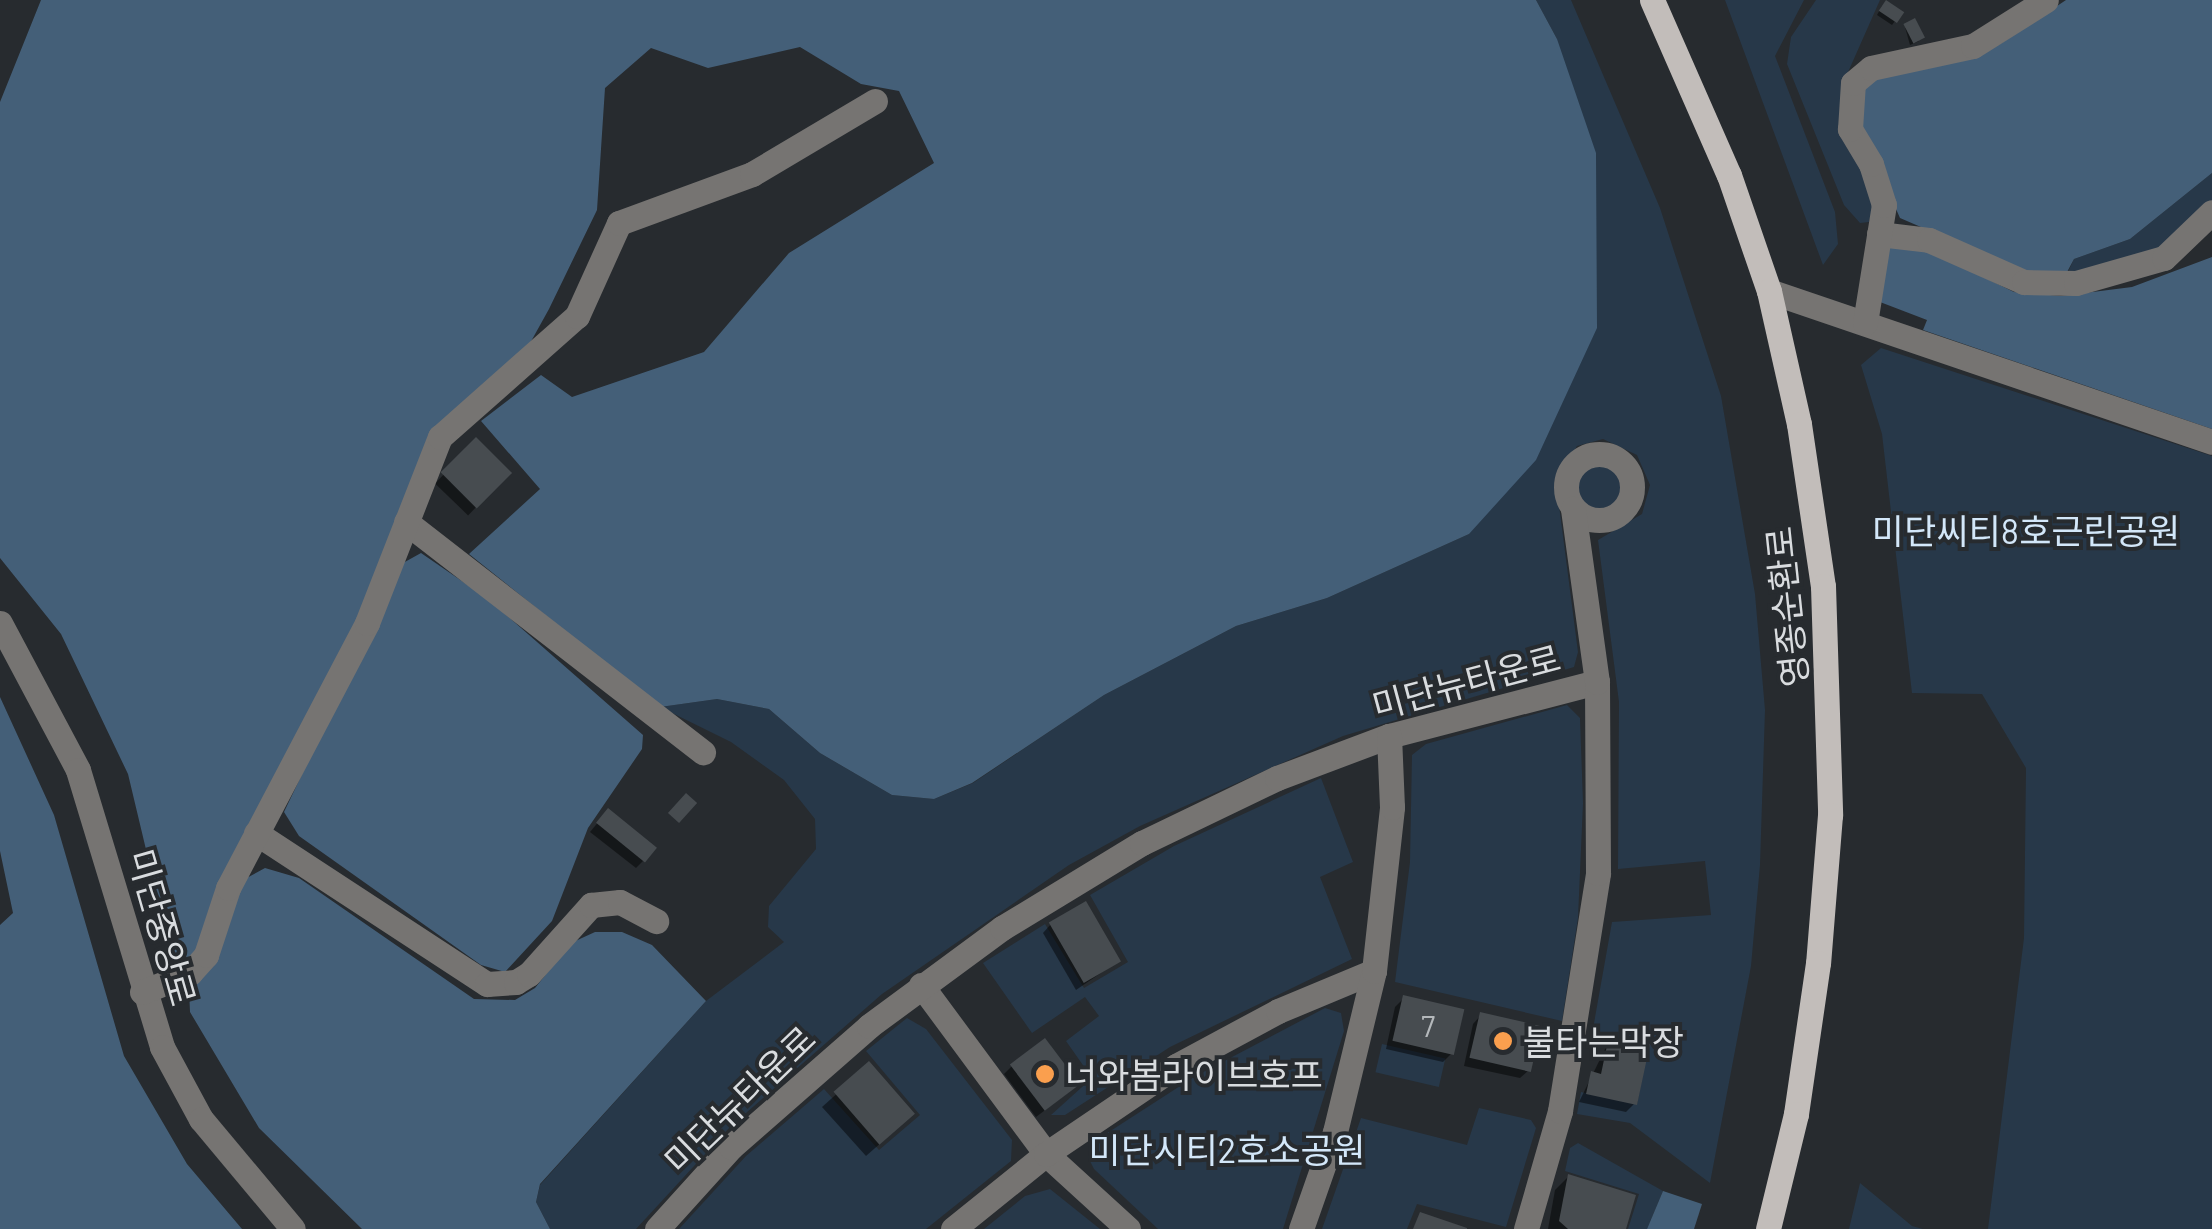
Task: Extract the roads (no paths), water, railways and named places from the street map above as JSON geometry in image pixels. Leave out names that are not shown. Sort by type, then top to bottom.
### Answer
[{"type":"main road","name":"영종순환로","points":[[1652,0],[1729,175],[1769,292],[1799,424],[1820,568],[1831,738],[1818,963],[1796,1114],[1768,1229]]},
{"type":"street","points":[[1865,324],[1879,234],[1880,187],[1848,114],[1853,83],[1870,68],[1973,46],[2046,0]]},
{"type":"street","points":[[142,992],[198,966],[256,833],[350,662],[440,438],[577,316],[618,223],[752,174],[875,102]]},
{"type":"street","points":[[1879,234],[1929,240],[2024,282],[2076,283],[2164,258],[2212,212]]},
{"type":"street","points":[[1769,292],[2212,442]]},
{"type":"street","points":[[1574,509],[1597,682]]},
{"type":"street","points":[[406,522],[703,752]]},
{"type":"street","name":"미단중앙로","points":[[0,624],[48,703],[78,770],[142,992],[202,1119],[293,1229]]},
{"type":"street","name":"미단뉴타운로","points":[[656,1229],[782,1100],[921,986],[1142,843],[1277,778],[1389,736],[1597,682],[1600,816],[1592,932],[1560,1111],[1526,1229]]},
{"type":"street","points":[[1301,1229],[1335,1132],[1374,971],[1392,807],[1389,736]]},
{"type":"street","points":[[256,833],[486,984],[516,982],[529,974],[591,905],[620,902],[656,920]]},
{"type":"street","points":[[953,1229],[1046,1154],[1207,1047],[1374,971]]},
{"type":"street","points":[[921,986],[1046,1154],[1128,1229]]},
{"type":"place","name":"불타는막장","points":[[1503,1041]]},
{"type":"place","name":"너와봄라이브호프","points":[[1045,1074]]},
{"type":"park label","name":"미단씨티8호근린공원","points":[[2026,530]]},
{"type":"park label","name":"미단시티2호소공원","points":[[1227,1149]]}]
